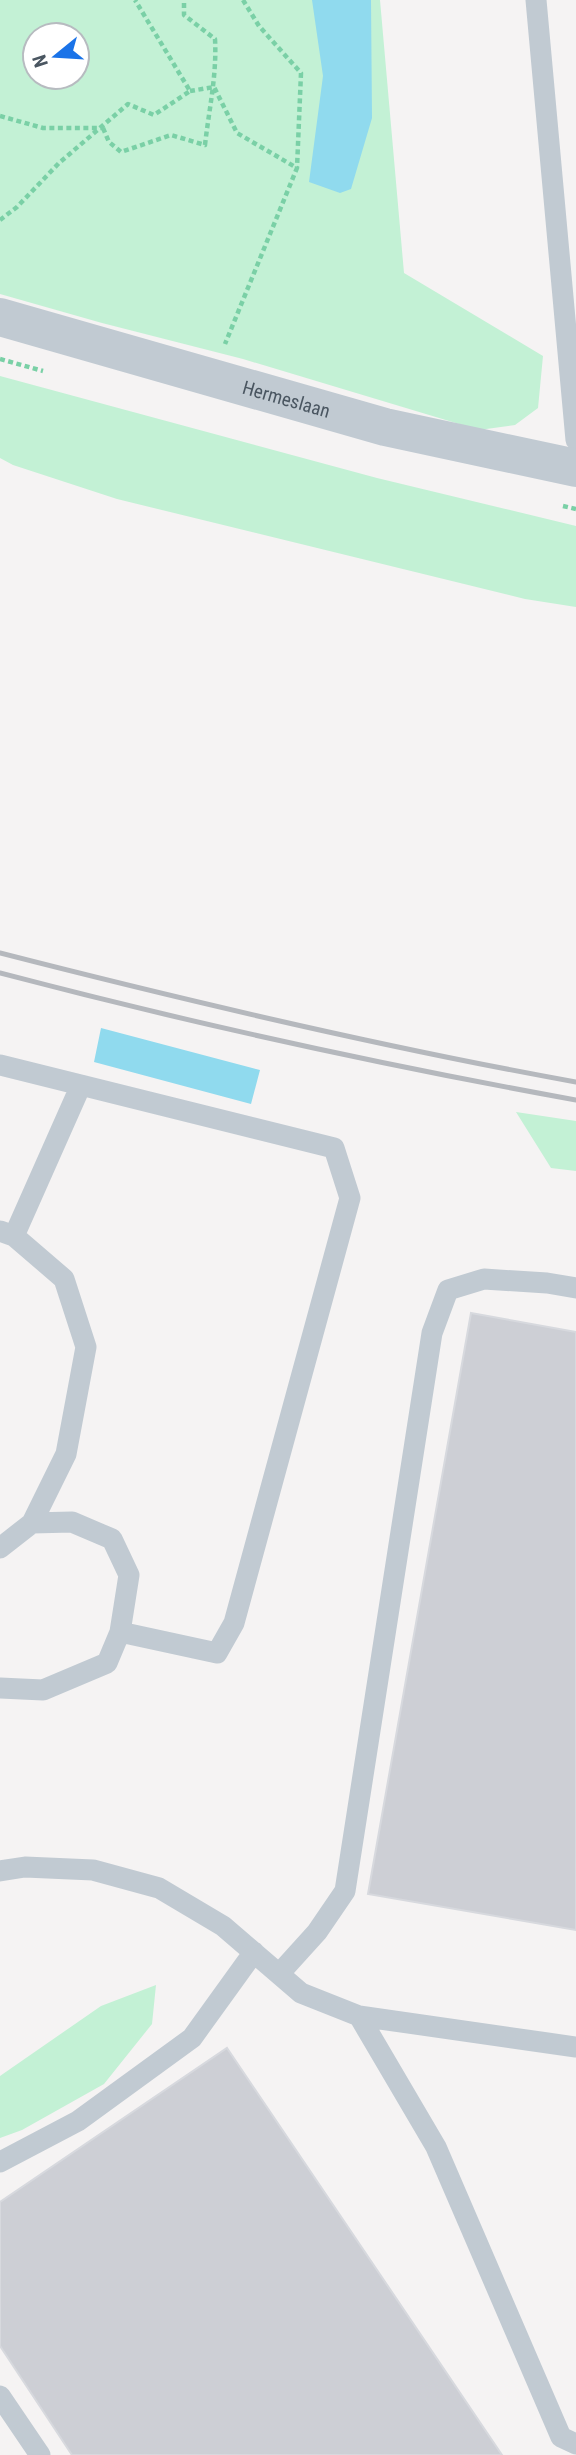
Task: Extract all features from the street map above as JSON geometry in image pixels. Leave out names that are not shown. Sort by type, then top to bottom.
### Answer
[{"type":"street","name":"Hermeslaan","points":[[0,317],[385,427],[576,468]]},
{"type":"lane","points":[[536,0],[576,440]]},
{"type":"lane","points":[[0,1065],[334,1148],[350,1198],[234,1623],[217,1653],[120,1632]]},
{"type":"lane","points":[[0,1548],[32,1523],[66,1454],[86,1347],[64,1279],[7,1233],[81,1085]]},
{"type":"lane","points":[[279,1974],[317,1932],[345,1891],[432,1333],[448,1290],[484,1279],[547,1283],[576,1288]]},
{"type":"lane","points":[[0,1688],[43,1690],[107,1663],[120,1632],[129,1575],[112,1539],[72,1522],[32,1523]]},
{"type":"lane","points":[[0,1871],[25,1867],[93,1870],[159,1888],[223,1926],[301,1993],[359,2016],[576,2047]]},
{"type":"lane","points":[[0,2162],[78,2121],[192,2038],[254,1952]]},
{"type":"lane","points":[[359,2016],[436,2147],[561,2437],[576,2444]]},
{"type":"lane","points":[[0,2396],[40,2455]]},
{"type":"path","points":[[135,0],[190,91]]},
{"type":"path","points":[[103,128],[108,142],[121,152],[171,135],[205,145],[214,87],[215,39],[184,15],[184,0]]},
{"type":"path","points":[[211,377],[297,169],[301,73],[259,26],[243,0]]},
{"type":"path","points":[[0,220],[17,207],[59,163],[128,104],[154,115],[190,91],[214,87]]},
{"type":"path","points":[[214,87],[237,133],[297,169]]},
{"type":"path","points":[[0,116],[43,128],[103,128]]},
{"type":"green space","points":[[0,0],[380,0],[404,273],[543,356],[538,408],[515,425],[479,430],[243,359],[0,294]]},
{"type":"green space","points":[[0,376],[377,478],[576,526],[576,607],[525,599],[117,499],[13,465],[0,458]]},
{"type":"green space","points":[[516,1112],[576,1121],[576,1171],[551,1168]]},
{"type":"green space","points":[[156,1985],[152,2024],[104,2084],[22,2130],[0,2138],[0,2076],[101,2006]]},
{"type":"water","points":[[312,0],[371,0],[372,118],[351,189],[340,193],[309,182],[323,76]]},
{"type":"water","points":[[101,1028],[260,1070],[251,1104],[94,1062]]},
{"type":"building","points":[[471,1313],[576,1332],[576,1930],[368,1894]]},
{"type":"building","points":[[227,2048],[502,2455],[72,2455],[0,2346],[0,2202]]},
{"type":"railway","points":[[0,953],[287,1023],[576,1082]]},
{"type":"railway","points":[[0,973],[287,1042],[576,1100]]}]
